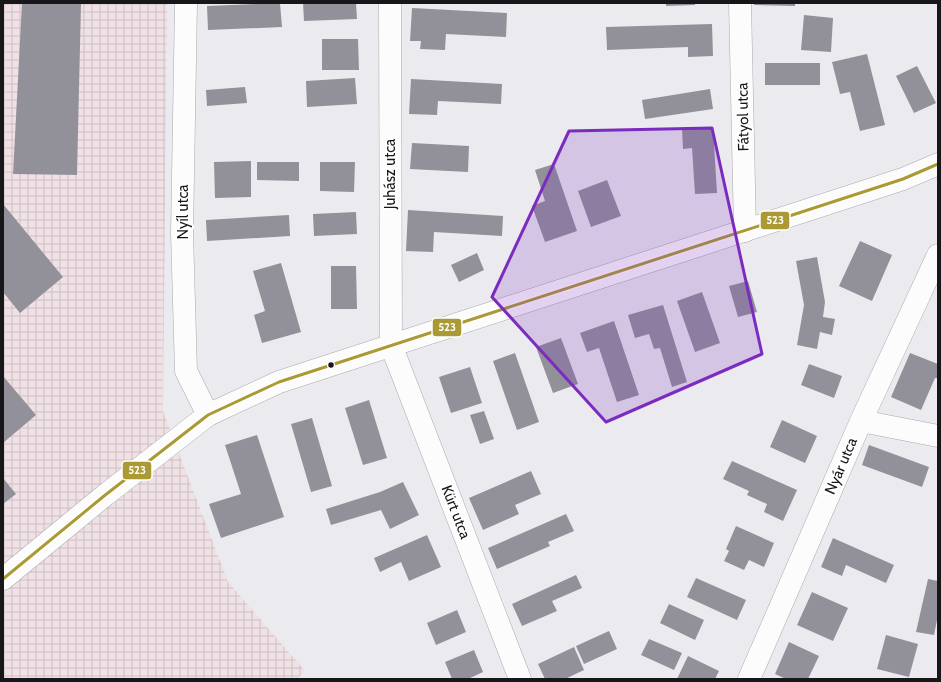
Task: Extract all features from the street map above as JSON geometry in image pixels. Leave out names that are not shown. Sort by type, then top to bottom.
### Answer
[{"type":"street","name":"Nyíl utca","points":[[186,3],[182,233],[186,371],[208,415]]},
{"type":"street","name":"Juhász utca","points":[[390,3],[391,345]]},
{"type":"street","name":"Fátyol utca","points":[[740,3],[745,231]]},
{"type":"street","points":[[3,579],[104,496],[208,415],[280,382],[903,180],[938,164]]},
{"type":"street","name":"Nyár utca","points":[[748,679],[860,421],[938,255]]},
{"type":"street","name":"Kürt utca","points":[[391,345],[520,679]]},
{"type":"street","points":[[860,421],[938,436]]},
{"type":"highlighted area","points":[[712,128],[762,354],[606,422],[492,297],[569,131]]},
{"type":"shaded area","points":[[3,3],[167,3],[163,411],[228,582],[305,671],[297,679],[3,679]]},
{"type":"building","points":[[22,3],[81,3],[77,175],[13,174]]},
{"type":"building","points":[[280,3],[282,27],[208,30],[207,6]]},
{"type":"building","points":[[303,3],[356,3],[357,19],[304,21]]},
{"type":"building","points":[[666,3],[695,3],[695,5],[666,6]]},
{"type":"building","points":[[754,3],[795,3],[795,6],[754,5]]},
{"type":"building","points":[[412,8],[507,13],[506,37],[446,34],[445,50],[420,49],[421,41],[410,41]]},
{"type":"building","points":[[804,15],[833,18],[831,52],[801,50]]},
{"type":"building","points":[[712,24],[713,56],[688,57],[688,47],[607,50],[606,27]]},
{"type":"building","points":[[322,39],[358,39],[359,70],[322,70]]},
{"type":"building","points":[[867,54],[885,125],[860,131],[850,92],[840,94],[832,62]]},
{"type":"building","points":[[765,63],[820,63],[820,85],[765,85]]},
{"type":"building","points":[[917,66],[936,103],[914,113],[896,76]]},
{"type":"building","points":[[355,78],[357,104],[307,107],[306,81]]},
{"type":"building","points":[[411,79],[502,84],[501,104],[438,101],[437,115],[409,114]]},
{"type":"building","points":[[245,87],[247,103],[207,106],[206,90]]},
{"type":"building","points":[[710,89],[713,109],[645,119],[642,100]]},
{"type":"building","points":[[713,127],[717,193],[695,194],[692,148],[683,149],[682,129]]},
{"type":"building","points":[[412,143],[469,146],[468,172],[410,169]]},
{"type":"building","points":[[251,161],[251,197],[215,198],[214,162]]},
{"type":"building","points":[[257,162],[299,162],[299,181],[257,180]]},
{"type":"building","points":[[320,162],[355,162],[354,192],[320,191]]},
{"type":"building","points":[[554,164],[577,231],[545,242],[532,206],[545,201],[535,170]]},
{"type":"building","points":[[607,180],[621,216],[591,227],[578,191]]},
{"type":"building","points":[[3,204],[63,277],[20,313],[3,292]]},
{"type":"building","points":[[408,210],[503,216],[502,236],[434,232],[433,252],[406,251]]},
{"type":"building","points":[[356,212],[357,234],[314,236],[313,214]]},
{"type":"building","points":[[289,215],[290,236],[207,241],[206,220]]},
{"type":"building","points":[[860,241],[892,255],[872,301],[839,286]]},
{"type":"building","points":[[477,253],[484,270],[459,282],[451,265]]},
{"type":"building","points":[[817,257],[825,302],[823,317],[835,319],[832,335],[820,332],[817,349],[797,345],[804,305],[796,261]]},
{"type":"building","points":[[281,263],[301,332],[262,343],[254,315],[265,311],[253,271]]},
{"type":"building","points":[[331,266],[356,266],[357,309],[331,309]]},
{"type":"building","points":[[748,281],[757,312],[738,317],[729,286]]},
{"type":"building","points":[[702,292],[720,343],[695,352],[677,301]]},
{"type":"building","points":[[663,305],[687,382],[672,387],[660,348],[654,349],[649,334],[635,338],[628,315]]},
{"type":"building","points":[[614,321],[639,395],[617,402],[599,348],[587,352],[580,333]]},
{"type":"building","points":[[561,338],[578,384],[553,393],[536,347]]},
{"type":"building","points":[[515,353],[539,422],[517,430],[493,361]]},
{"type":"building","points":[[910,353],[938,364],[938,378],[935,378],[921,410],[891,397]]},
{"type":"building","points":[[809,364],[842,376],[834,398],[801,385]]},
{"type":"building","points":[[470,367],[482,403],[451,413],[439,377]]},
{"type":"building","points":[[3,376],[36,415],[3,443]]},
{"type":"building","points":[[369,400],[387,458],[363,465],[345,408]]},
{"type":"building","points":[[484,411],[494,439],[480,444],[470,415]]},
{"type":"building","points":[[312,418],[332,486],[311,492],[291,424]]},
{"type":"building","points":[[782,420],[817,436],[805,463],[770,447]]},
{"type":"building","points":[[257,435],[284,517],[221,538],[209,504],[241,494],[225,445]]},
{"type":"building","points":[[869,445],[929,467],[922,487],[862,465]]},
{"type":"building","points":[[732,461],[797,490],[783,521],[764,512],[767,504],[747,495],[749,491],[723,479]]},
{"type":"building","points":[[531,471],[541,494],[515,505],[519,514],[483,530],[469,498]]},
{"type":"building","points":[[3,478],[16,494],[3,504]]},
{"type":"building","points":[[403,482],[419,515],[390,529],[381,510],[331,525],[326,509],[380,492]]},
{"type":"building","points":[[566,514],[574,531],[548,542],[550,546],[497,569],[488,548]]},
{"type":"building","points":[[736,526],[774,543],[764,567],[749,560],[744,570],[724,561],[729,551],[726,549]]},
{"type":"building","points":[[427,535],[441,567],[409,581],[401,562],[380,572],[374,558]]},
{"type":"building","points":[[833,538],[894,565],[886,583],[846,565],[842,576],[821,567]]},
{"type":"building","points":[[576,575],[582,588],[552,601],[557,611],[522,626],[512,604]]},
{"type":"building","points":[[696,578],[746,600],[737,620],[687,597]]},
{"type":"building","points":[[928,579],[938,581],[938,615],[934,635],[916,632]]},
{"type":"building","points":[[812,592],[848,608],[833,641],[797,625]]},
{"type":"building","points":[[669,604],[704,620],[695,640],[660,623]]},
{"type":"building","points":[[457,610],[466,632],[436,645],[427,623]]},
{"type":"building","points":[[609,631],[617,649],[584,664],[576,646]]},
{"type":"building","points":[[886,635],[918,644],[909,677],[877,669]]},
{"type":"building","points":[[649,639],[682,653],[674,670],[641,655]]},
{"type":"building","points":[[789,642],[819,656],[808,679],[786,679],[775,674]]},
{"type":"building","points":[[574,647],[584,670],[565,679],[545,679],[538,664]]},
{"type":"building","points":[[474,650],[483,672],[468,679],[452,679],[445,662]]},
{"type":"building","points":[[688,656],[719,671],[715,679],[677,679]]},
{"type":"transit line","name":"523","points":[[3,579],[104,496],[208,415],[279,382],[903,179],[938,164]]}]
